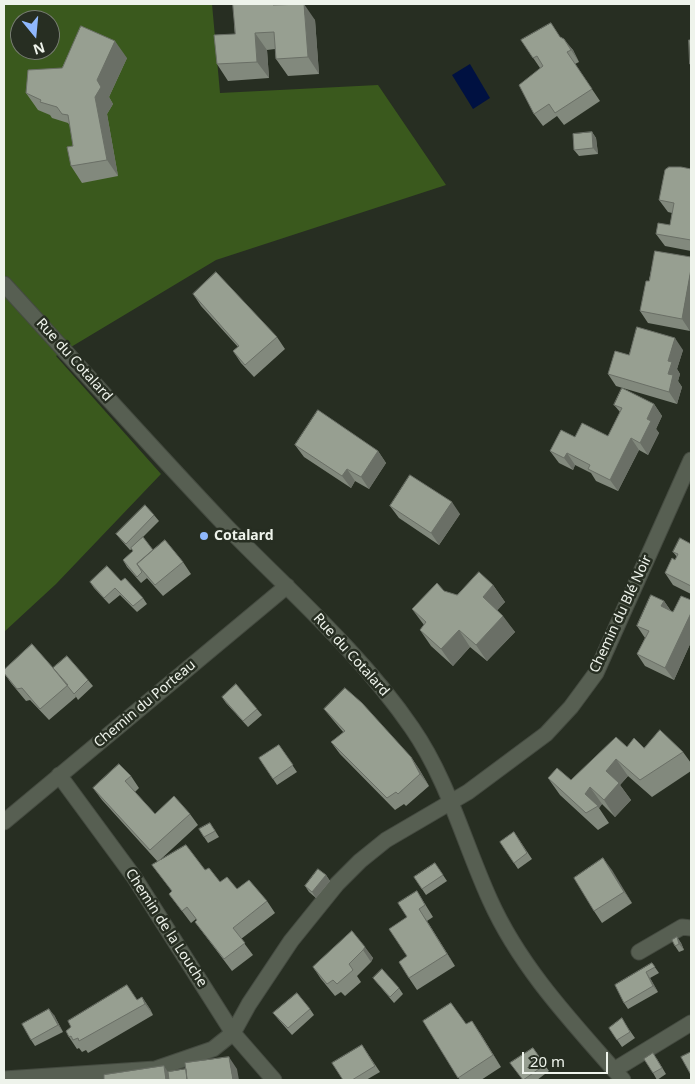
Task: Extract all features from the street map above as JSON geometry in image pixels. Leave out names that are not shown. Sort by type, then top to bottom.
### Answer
[{"type":"street","name":"Rue du Cotalard","points":[[4,284],[224,523],[287,586],[383,688],[414,730],[451,802],[490,901],[520,955],[560,1008],[619,1075]]},
{"type":"street","name":"Chemin du Blé Noir","points":[[233,1033],[249,1004],[291,941],[337,884],[360,861],[386,840],[468,792],[546,734],[571,707],[596,673],[691,460]]},
{"type":"street","name":"Chemin du Porteau","points":[[4,822],[287,586]]},
{"type":"street","name":"Chemin de la Louche","points":[[59,775],[134,877],[233,1033],[274,1080]]},
{"type":"street","points":[[639,952],[682,927],[691,928]]},
{"type":"street","points":[[619,1075],[691,1023]]},
{"type":"street","points":[[4,1079],[155,1069],[213,1049],[233,1033]]},
{"type":"green space","points":[[4,4],[212,4],[220,93],[378,85],[446,185],[216,260],[56,356],[161,474],[56,584],[4,632]]},
{"type":"shaded area","points":[[470,64],[490,98],[473,109],[452,75]]},
{"type":"building","points":[[233,4],[304,4],[308,57],[276,59],[274,32],[255,33],[257,62],[217,64],[214,35],[235,34]]},
{"type":"building","points":[[551,23],[571,50],[567,52],[592,89],[555,113],[549,104],[534,114],[519,85],[543,66],[537,56],[533,58],[521,40]]},
{"type":"building","points":[[81,26],[115,41],[97,80],[101,87],[95,97],[107,160],[71,166],[67,147],[73,146],[68,115],[62,114],[57,107],[40,102],[41,100],[26,93],[28,70],[62,68]]},
{"type":"building","points":[[689,40],[691,40],[691,64],[690,64]]},
{"type":"building","points":[[592,132],[593,148],[574,150],[573,134]]},
{"type":"building","points":[[669,167],[691,169],[691,240],[656,234],[658,223],[670,225],[674,203],[659,200],[665,170]]},
{"type":"building","points":[[655,251],[691,257],[691,269],[682,319],[640,311]]},
{"type":"building","points":[[216,272],[277,337],[245,365],[233,351],[239,346],[193,294]]},
{"type":"building","points":[[637,327],[675,338],[668,361],[672,362],[668,374],[673,375],[669,392],[608,374],[615,351],[629,355]]},
{"type":"building","points":[[622,388],[654,404],[647,419],[651,421],[640,443],[631,438],[610,480],[588,469],[590,465],[567,453],[564,458],[550,451],[561,430],[575,437],[582,423],[608,436],[622,408],[614,405]]},
{"type":"building","points":[[318,410],[378,451],[361,477],[347,469],[342,476],[295,445]]},
{"type":"building","points":[[410,475],[452,502],[431,533],[390,506]]},
{"type":"building","points":[[145,505],[154,515],[126,544],[116,534]]},
{"type":"building","points":[[143,537],[153,550],[137,564],[142,572],[137,577],[123,560],[133,551],[131,548]]},
{"type":"building","points":[[680,538],[691,544],[691,586],[665,573],[672,558],[675,560],[678,554],[673,552]]},
{"type":"building","points":[[165,540],[183,562],[155,585],[137,564]]},
{"type":"building","points":[[107,566],[121,581],[125,578],[143,598],[133,606],[115,588],[104,598],[90,582]]},
{"type":"building","points":[[479,572],[493,585],[483,597],[503,616],[476,645],[459,630],[441,649],[420,630],[426,622],[412,609],[437,583],[444,591],[457,595]]},
{"type":"building","points":[[651,595],[664,601],[661,606],[673,612],[681,596],[691,600],[691,613],[665,668],[637,654],[649,631],[637,626]]},
{"type":"building","points":[[32,644],[68,685],[40,709],[22,688],[17,689],[4,673],[4,670]]},
{"type":"building","points":[[67,656],[88,680],[74,694],[53,668]]},
{"type":"building","points":[[236,684],[257,709],[243,721],[222,697]]},
{"type":"building","points":[[345,688],[362,703],[411,757],[420,774],[398,794],[396,792],[387,798],[331,742],[345,731],[324,709]]},
{"type":"building","points":[[660,730],[683,752],[640,780],[616,759],[606,771],[619,783],[604,800],[590,787],[585,794],[598,806],[586,813],[548,778],[557,768],[571,780],[616,737],[627,747],[634,738],[644,748]]},
{"type":"building","points":[[279,745],[293,765],[273,779],[259,758]]},
{"type":"building","points":[[119,764],[131,776],[125,781],[155,814],[174,796],[190,814],[150,850],[93,788]]},
{"type":"building","points":[[210,823],[215,831],[204,837],[199,829]]},
{"type":"building","points":[[514,832],[527,853],[514,863],[500,842]]},
{"type":"building","points":[[186,845],[205,870],[209,868],[220,882],[227,877],[237,889],[249,880],[267,901],[233,928],[245,943],[224,959],[195,922],[197,920],[187,907],[182,911],[169,894],[172,891],[152,865]]},
{"type":"building","points":[[603,858],[624,892],[594,911],[574,878]]},
{"type":"building","points":[[435,863],[443,875],[422,889],[414,877]]},
{"type":"building","points":[[318,869],[326,875],[312,892],[305,886]]},
{"type":"building","points":[[417,891],[425,905],[419,909],[447,954],[409,978],[399,962],[407,956],[389,929],[407,917],[398,903]]},
{"type":"building","points":[[352,931],[365,947],[349,964],[353,970],[337,984],[333,980],[327,984],[313,967]]},
{"type":"building","points":[[677,937],[679,944],[675,946],[672,940]]},
{"type":"building","points":[[652,963],[655,967],[646,972],[653,986],[624,1003],[615,985]]},
{"type":"building","points":[[382,969],[399,988],[390,997],[373,978]]},
{"type":"building","points":[[127,985],[137,1000],[142,997],[145,1004],[79,1041],[78,1038],[73,1040],[71,1036],[69,1037],[66,1031],[71,1027],[68,1021]]},
{"type":"building","points":[[297,993],[310,1009],[288,1028],[273,1013]]},
{"type":"building","points":[[451,1003],[466,1024],[472,1021],[493,1055],[458,1078],[423,1021]]},
{"type":"building","points":[[49,1009],[58,1025],[31,1040],[22,1024]]},
{"type":"building","points":[[622,1018],[630,1032],[617,1040],[609,1028]]},
{"type":"building","points":[[362,1045],[375,1066],[352,1080],[343,1080],[332,1063]]},
{"type":"building","points":[[533,1048],[545,1065],[523,1080],[510,1063]]},
{"type":"building","points":[[691,1052],[691,1075],[681,1057]]},
{"type":"building","points":[[653,1053],[662,1068],[653,1073],[644,1059]]},
{"type":"building","points":[[229,1057],[233,1080],[187,1080],[185,1063]]},
{"type":"building","points":[[164,1066],[166,1080],[104,1080],[104,1075]]},
{"type":"building","points":[[186,1069],[187,1080],[169,1080],[168,1072]]},
{"type":"place","name":"Cotalard","points":[[204,536]]}]
